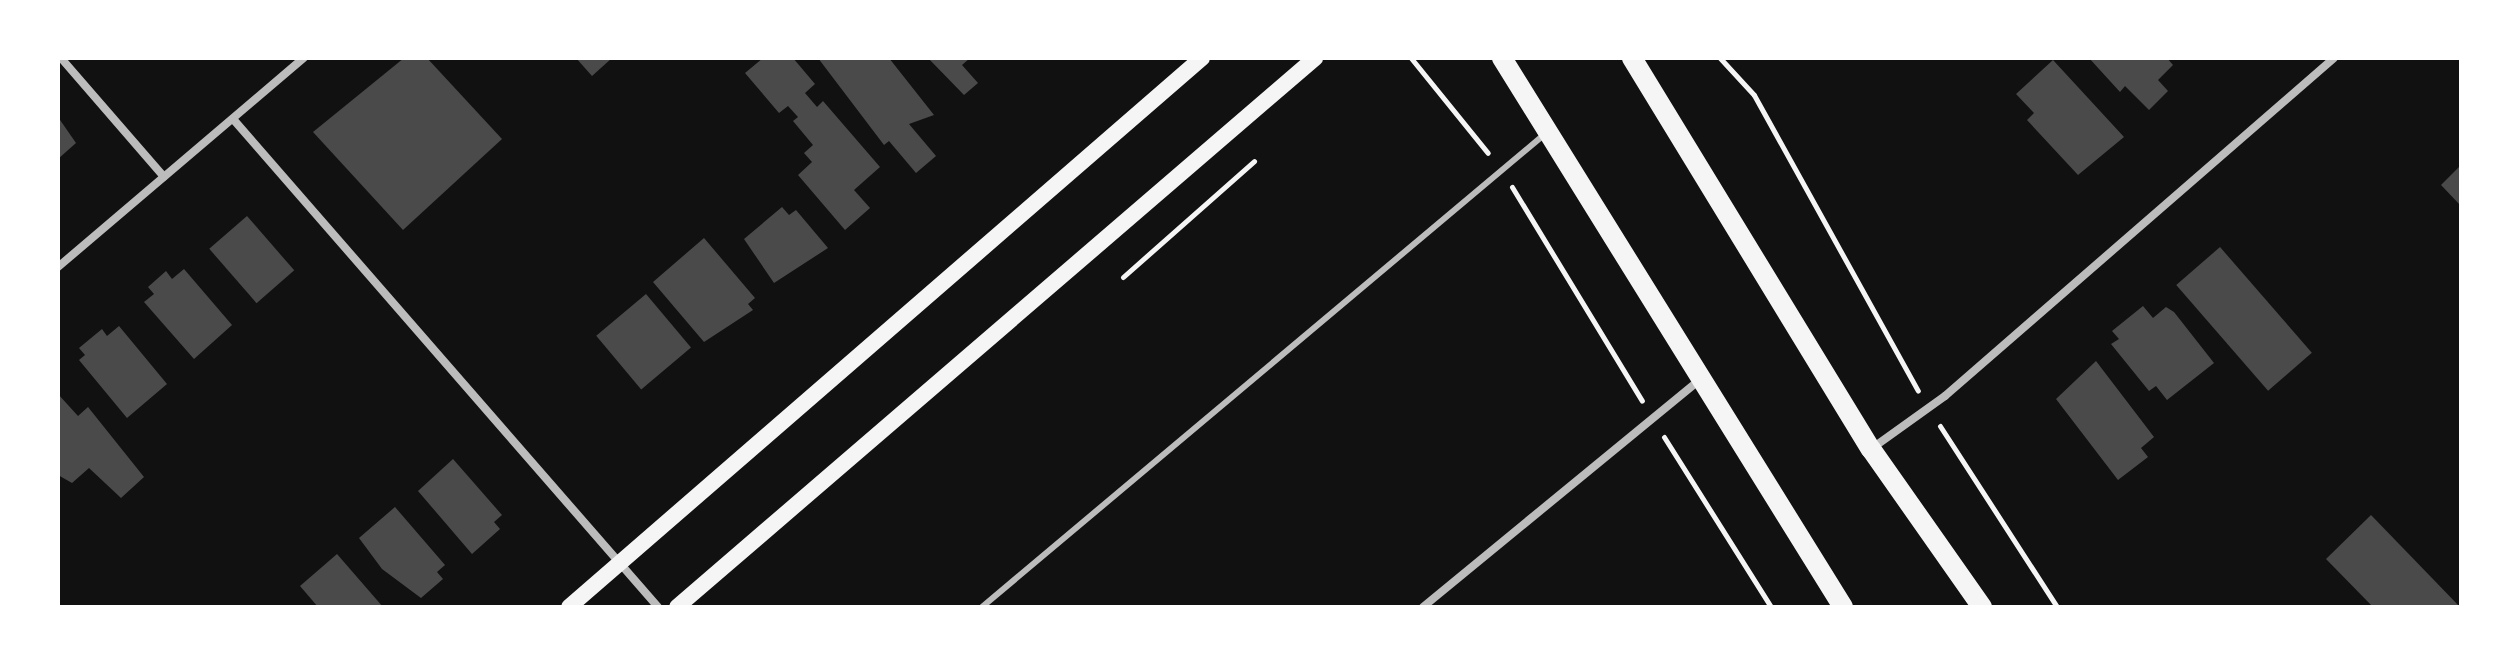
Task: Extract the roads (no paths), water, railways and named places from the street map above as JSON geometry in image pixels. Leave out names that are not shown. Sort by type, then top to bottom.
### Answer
[{"type":"main road","points":[[569,607],[1202,58]]},
{"type":"main road","points":[[677,607],[1315,58]]},
{"type":"main road","points":[[1502,58],[1698,381],[1843,607]]},
{"type":"main road","points":[[1633,58],[1871,449],[1982,607]]},
{"type":"street","points":[[61,58],[164,177]]},
{"type":"street","points":[[58,267],[304,58]]},
{"type":"street","points":[[1871,449],[1929,409],[2334,58]]},
{"type":"street","points":[[233,119],[658,607]]},
{"type":"street","points":[[1423,607],[1698,381]]},
{"type":"lane","points":[[982,607],[1548,131]]}]
